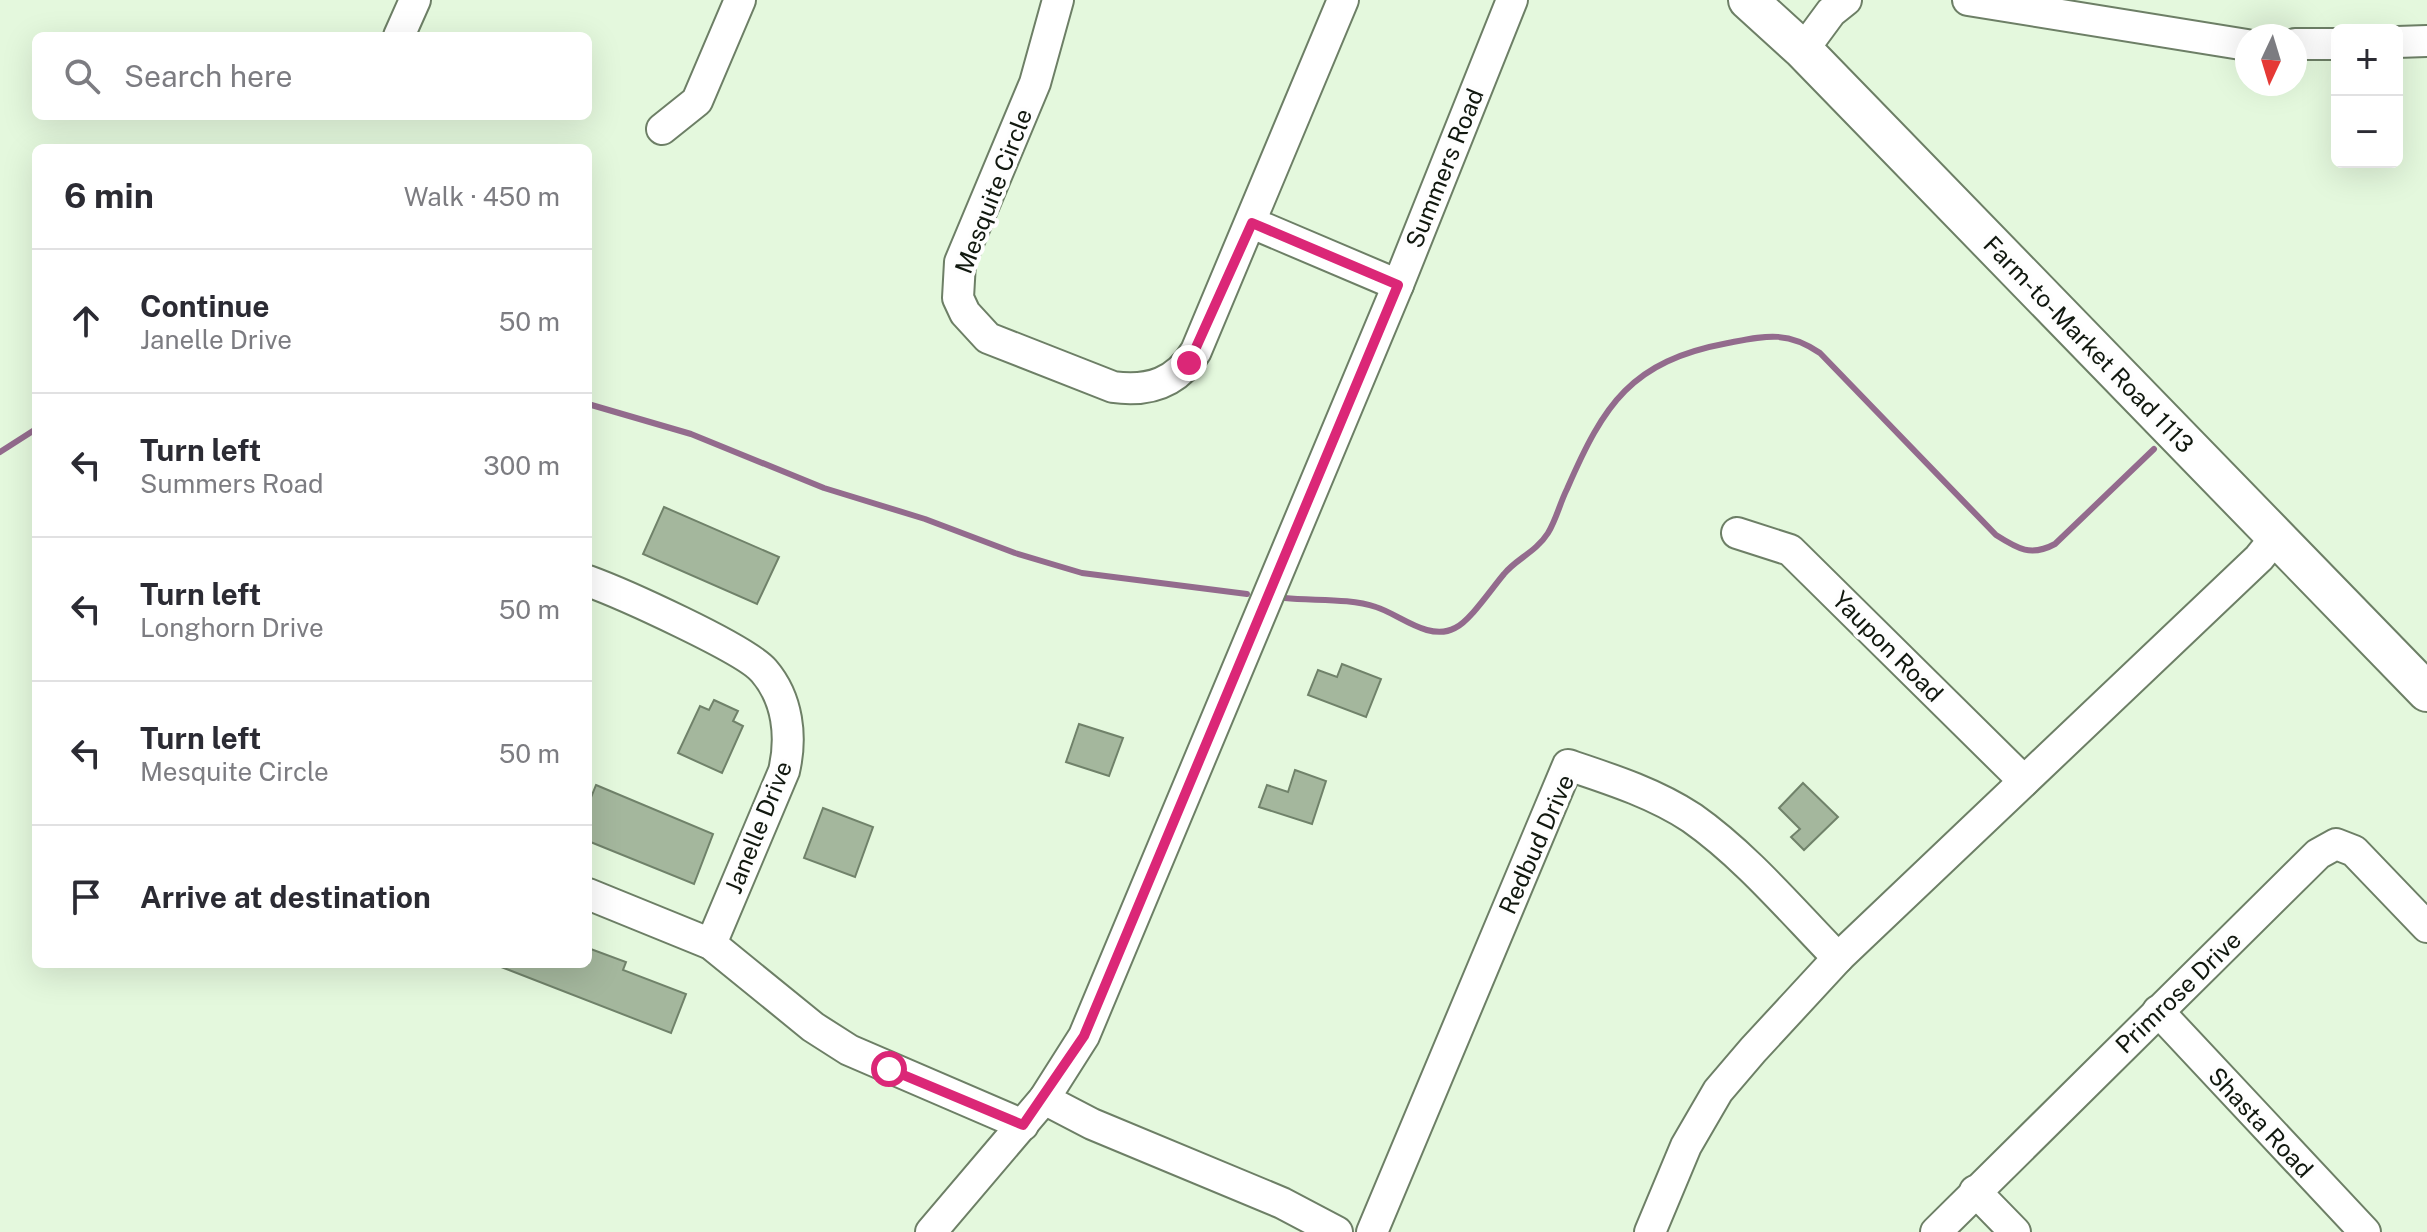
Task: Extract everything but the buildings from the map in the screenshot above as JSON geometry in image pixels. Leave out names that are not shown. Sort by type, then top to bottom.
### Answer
[{"type":"main road","name":"Farm-to-Market Road 1113","points":[[1748,0],[1803,50],[2427,692]]},
{"type":"street","points":[[401,32],[415,0]]},
{"type":"street","points":[[662,129],[697,101],[740,0]]},
{"type":"street","name":"Mesquite Circle","points":[[1058,0],[1035,83],[960,262],[958,298],[976,327],[1002,345],[1113,387],[1146,389],[1178,374],[1196,351],[1343,0]]},
{"type":"street","name":"Summers Road","points":[[931,1232],[1044,1099],[1084,1036],[1398,285],[1512,0]]},
{"type":"street","points":[[1803,50],[1831,12],[1846,0]]},
{"type":"street","points":[[1968,0],[2235,43]]},
{"type":"street","points":[[2403,42],[2427,41]]},
{"type":"street","points":[[2307,44],[2331,44]]},
{"type":"street","points":[[1252,223],[1398,285]]},
{"type":"street","name":"Yaupon Road","points":[[1737,533],[1790,550],[2024,781]]},
{"type":"street","points":[[1650,1232],[1686,1146],[1718,1091],[1838,958],[2259,558],[2276,537]]},
{"type":"street","name":"Janelle Drive","points":[[592,583],[738,653],[763,669],[784,710],[789,751],[784,771],[711,944]]},
{"type":"street","name":"Redbud Drive","points":[[1372,1232],[1568,765],[1635,788],[1691,818],[1736,855],[1838,958]]},
{"type":"street","name":"Primrose Drive","points":[[1936,1232],[2318,854],[2336,844],[2354,851],[2427,927]]},
{"type":"street","points":[[592,896],[711,944],[813,1027],[849,1050],[1023,1125]]},
{"type":"street","name":"Shasta Road","points":[[2158,1011],[2365,1232]]},
{"type":"street","points":[[1044,1099],[1092,1124],[1282,1203],[1337,1232]]},
{"type":"street","points":[[1975,1191],[2015,1232]]},
{"type":"waterway","points":[[1285,598],[1365,604],[1435,632],[1455,628],[1474,612],[1509,569],[1548,533],[1594,433],[1625,391],[1667,361],[1695,351],[1753,338],[1786,338],[1820,353],[1996,535],[2025,550],[2039,550],[2055,544],[2154,449]]},
{"type":"waterway","points":[[592,405],[691,434],[824,488],[1082,573],[1247,594]]},
{"type":"waterway","points":[[0,452],[32,432]]},
{"type":"route","points":[[889,1069],[1023,1125],[1067,1064],[1084,1036],[1398,285],[1252,223],[1189,363]]}]
